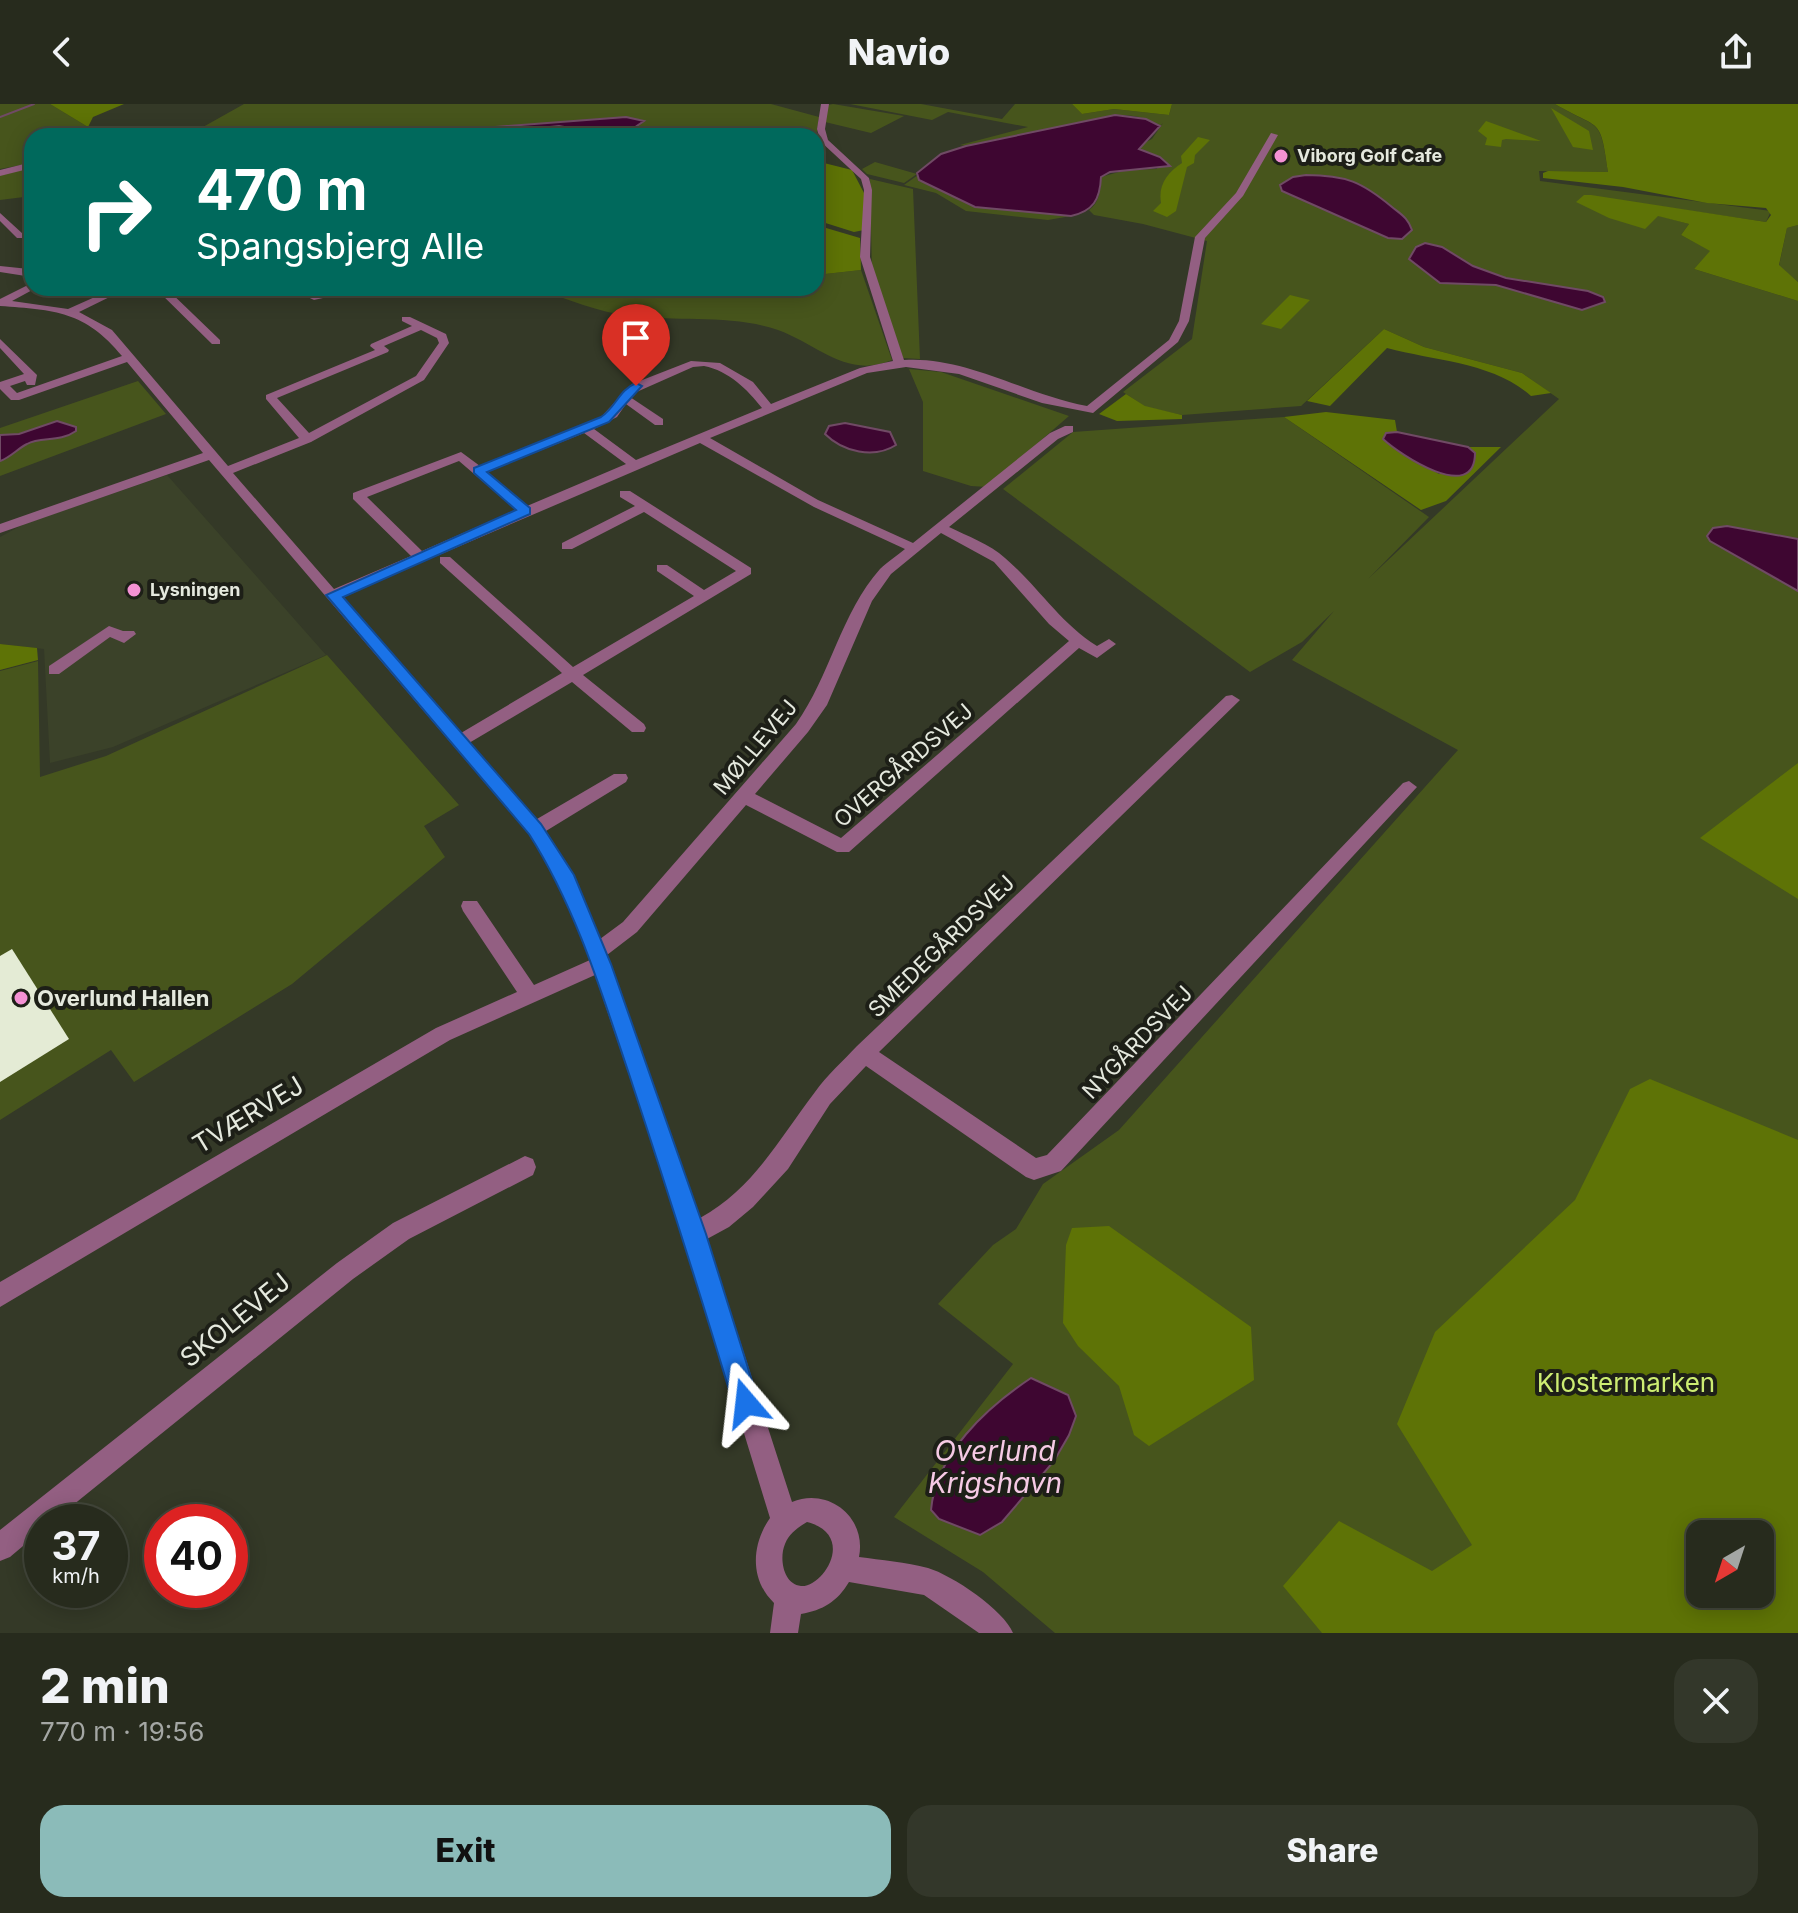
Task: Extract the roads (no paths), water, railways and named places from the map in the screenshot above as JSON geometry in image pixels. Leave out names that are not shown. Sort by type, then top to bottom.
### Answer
[{"type":"street","points":[[821,128],[825,104]]},
{"type":"street","points":[[333,595],[850,375],[918,363],[942,367],[1061,406],[1089,410],[1173,342],[1184,321],[1200,237],[1240,194],[1274,135]]},
{"type":"street","points":[[824,141],[865,178],[868,190],[865,257],[900,365]]},
{"type":"street","points":[[0,173],[24,167]]},
{"type":"street","points":[[0,216],[20,236]]},
{"type":"street","points":[[0,269],[24,271]]},
{"type":"street","points":[[0,303],[24,290]]},
{"type":"street","points":[[70,312],[105,296]]},
{"type":"street","points":[[168,296],[216,342]]},
{"type":"street","points":[[313,296],[318,298]]},
{"type":"street","points":[[0,303],[70,312],[98,324],[535,829],[565,875],[599,958],[694,1234],[784,1519]]},
{"type":"street","points":[[227,471],[307,439],[420,378],[444,343],[442,336],[406,319]]},
{"type":"street","points":[[307,439],[270,397],[384,350],[375,346],[421,326]]},
{"type":"street","points":[[3,348],[31,375],[34,379],[31,384],[38,390]]},
{"type":"street","points":[[31,375],[3,385],[15,398],[52,382],[129,357]]},
{"type":"street","points":[[478,471],[586,428],[613,414],[623,397],[636,386],[691,364],[716,365],[749,384],[769,409]]},
{"type":"street","points":[[623,397],[659,422]]},
{"type":"street","points":[[586,428],[635,465]]},
{"type":"street","name":"MØLLEVEJ","points":[[599,958],[630,927],[821,701],[865,601],[886,571],[1054,436],[1069,429]]},
{"type":"street","points":[[701,438],[816,502],[913,548]]},
{"type":"street","points":[[0,529],[213,454]]},
{"type":"street","points":[[421,558],[358,496],[461,456],[525,511]]},
{"type":"street","points":[[460,741],[746,571],[625,494]]},
{"type":"street","points":[[567,546],[645,506]]},
{"type":"street","points":[[942,528],[999,559],[1017,575],[1054,621],[1078,641],[1097,653],[1109,644]]},
{"type":"street","points":[[445,560],[571,673],[638,728]]},
{"type":"street","points":[[662,568],[703,595]]},
{"type":"street","points":[[54,670],[109,631],[124,638],[129,634]]},
{"type":"street","name":"OVERGÅRDSVEJ","points":[[743,796],[843,847],[1078,641]]},
{"type":"street","name":"SMEDEGÅRDSVEJ","points":[[694,1234],[721,1219],[772,1171],[823,1097],[864,1053],[1232,700]]},
{"type":"street","points":[[535,829],[620,778]]},
{"type":"street","name":"NYGÅRDSVEJ","points":[[864,1053],[1034,1169],[1053,1164],[1409,787]]},
{"type":"street","points":[[470,906],[530,995]]},
{"type":"street","name":"TVÆRVEJ","points":[[0,1295],[443,1034],[530,995],[599,958]]},
{"type":"street","name":"SKOLEVEJ","points":[[0,1547],[345,1271],[401,1231],[525,1167]]},
{"type":"street","points":[[807,1509],[827,1513],[846,1539],[845,1568],[826,1596],[809,1602],[789,1598],[775,1583],[770,1571],[769,1551],[773,1536],[784,1519],[807,1509]]},
{"type":"street","points":[[845,1568],[929,1582],[983,1617],[999,1633]]},
{"type":"street","points":[[784,1633],[789,1598]]},
{"type":"water","points":[[1115,115],[1146,119],[1160,126],[1139,149],[1160,157],[1170,166],[1110,172],[1101,177],[1094,203],[1079,214],[1071,216],[975,207],[919,180],[917,173],[941,154]]},
{"type":"water","points":[[626,117],[644,121],[634,128],[495,127]]},
{"type":"water","points":[[1332,176],[1362,186],[1402,215],[1412,230],[1402,239],[1388,238],[1282,191],[1280,185],[1293,177]]},
{"type":"water","points":[[1425,243],[1442,247],[1473,266],[1506,278],[1588,291],[1603,297],[1605,302],[1582,310],[1496,285],[1440,283],[1409,259],[1416,247]]},
{"type":"water","points":[[57,421],[76,427],[76,431],[63,437],[32,442],[0,461],[0,435],[19,434]]},
{"type":"water","points":[[845,423],[890,432],[896,445],[878,452],[859,452],[825,434],[829,426]]},
{"type":"water","points":[[1397,432],[1468,447],[1475,453],[1472,468],[1463,475],[1450,475],[1419,464],[1383,439],[1386,433]]},
{"type":"water","points":[[1727,526],[1798,539],[1798,591],[1710,541],[1707,536],[1713,528]]},
{"type":"water","name":"Overlund Krigshavn","points":[[1031,1378],[1068,1395],[1076,1416],[1054,1461],[1002,1522],[980,1535],[939,1519],[931,1510],[935,1489],[953,1452],[981,1418]]},
{"type":"waterway","points":[[0,117],[34,104]]},
{"type":"place","name":"Viborg Golf Cafe","points":[[1281,156]]},
{"type":"place","name":"Lysningen","points":[[134,590]]},
{"type":"place","name":"Overlund Hallen","points":[[21,998]]},
{"type":"park label","name":"Klostermarken","points":[[1626,1383]]}]
